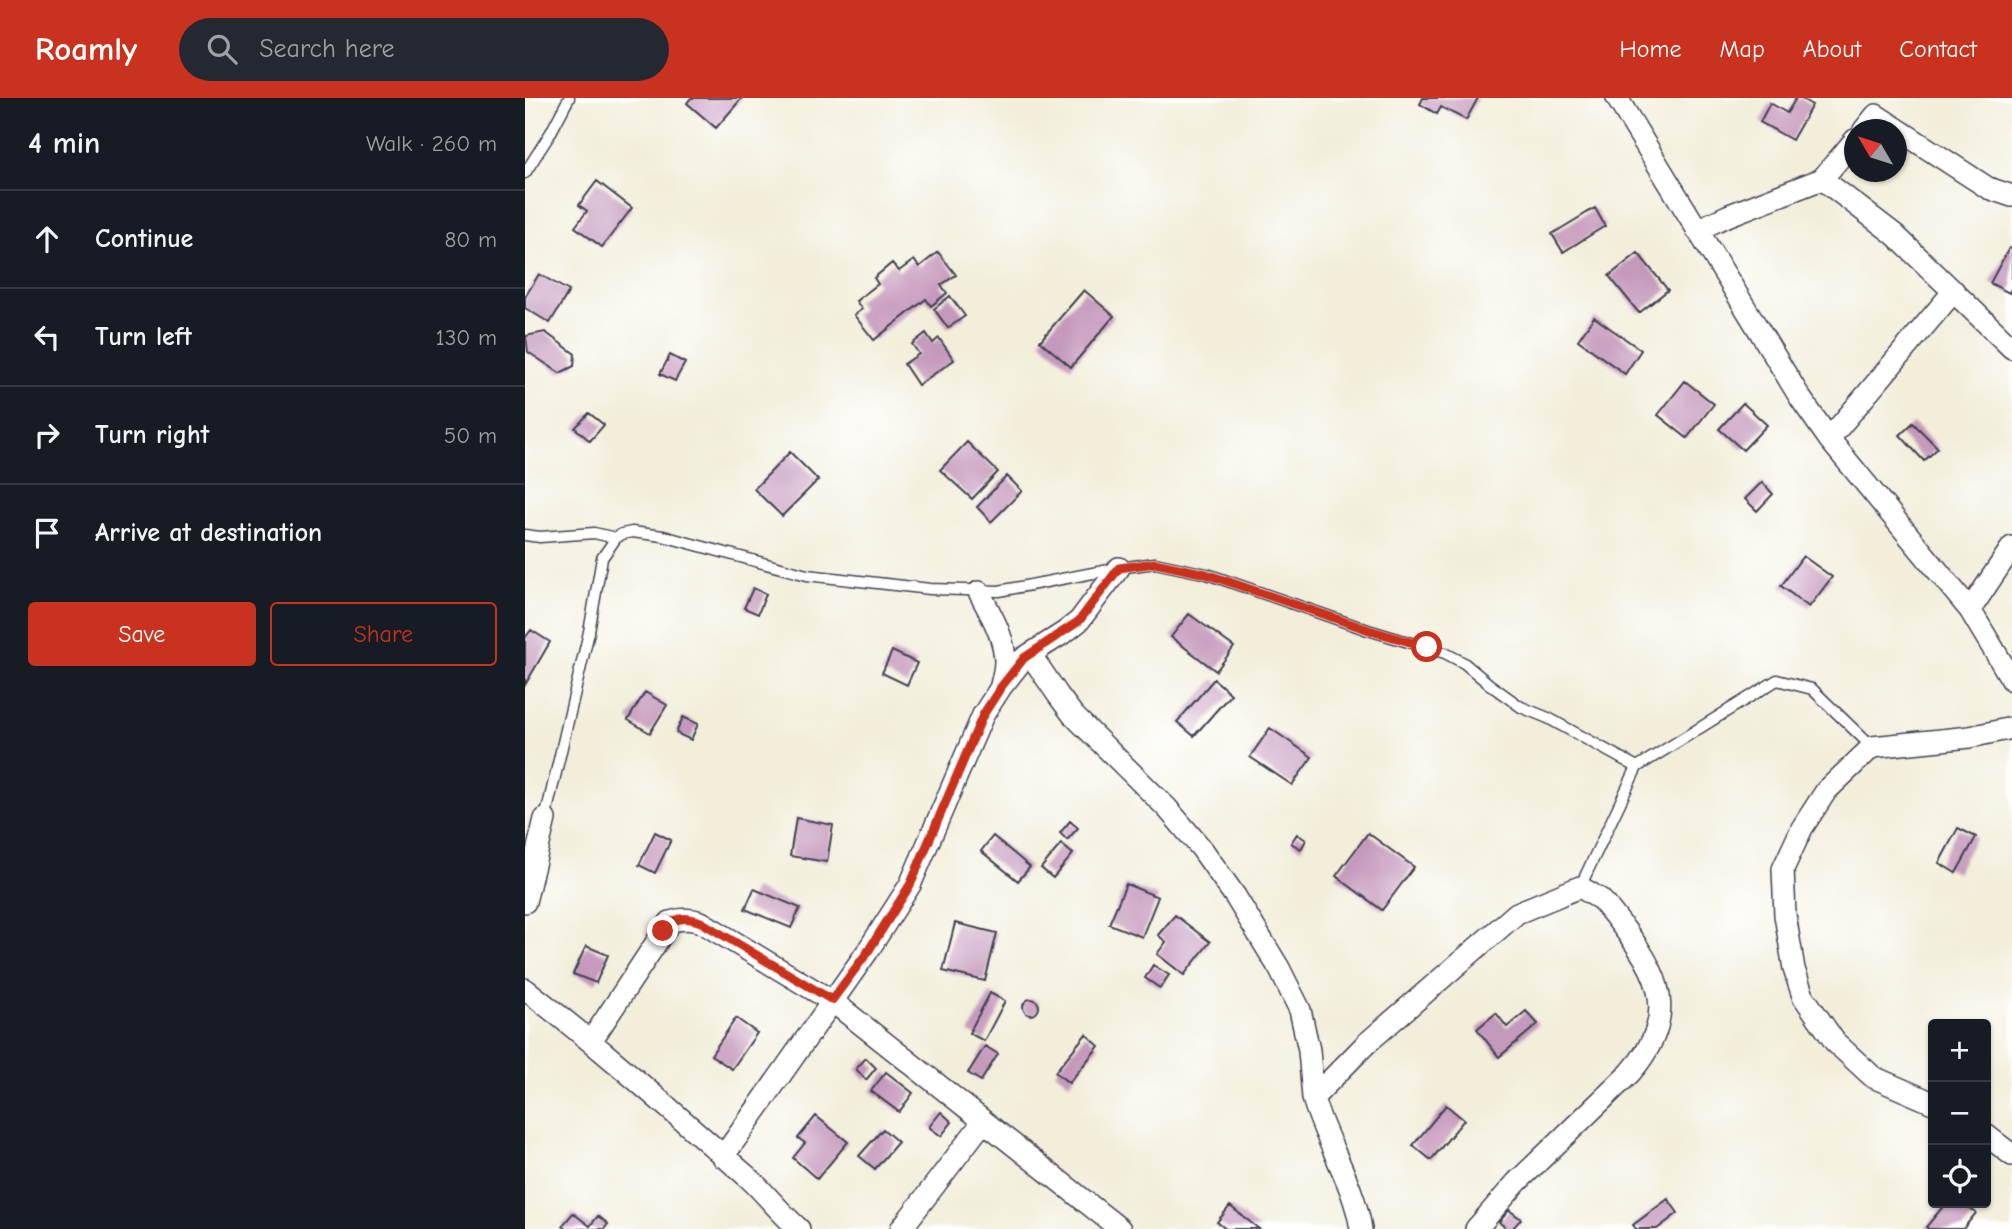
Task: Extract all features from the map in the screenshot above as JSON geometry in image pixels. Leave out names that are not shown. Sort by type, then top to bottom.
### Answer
[{"type":"street","points":[[1617,98],[1801,399],[1829,439],[1970,610],[2012,680]]},
{"type":"street","points":[[1873,114],[1988,188],[2012,196]]},
{"type":"street","points":[[1697,230],[1822,179],[1844,152]]},
{"type":"street","points":[[1822,179],[1894,234],[2012,348]]},
{"type":"street","points":[[1829,439],[1954,292]]},
{"type":"street","points":[[1970,610],[2012,547]]},
{"type":"street","points":[[723,1157],[867,953],[910,885],[983,715],[1001,687],[1024,658],[1079,621],[1119,568]]},
{"type":"street","points":[[979,592],[991,614],[1003,650],[1005,663],[1001,687]]},
{"type":"street","points":[[1030,654],[1073,715],[1167,808],[1202,849],[1235,896],[1279,968],[1300,1010],[1309,1050],[1313,1098],[1320,1121],[1358,1208],[1361,1229]]},
{"type":"street","points":[[1928,1100],[1873,1077],[1835,1042],[1803,996],[1794,969],[1785,915],[1783,869],[1802,828],[1826,791],[1872,747],[1970,737],[2012,728]]},
{"type":"street","points":[[525,902],[545,819]]},
{"type":"street","points":[[1313,1098],[1367,1043],[1517,913],[1580,887],[1600,899],[1645,956],[1652,971],[1660,1002],[1653,1038],[1644,1056],[1630,1073],[1517,1182],[1476,1229]]},
{"type":"street","points":[[591,1041],[670,922],[692,918],[832,1000],[1120,1229]]},
{"type":"street","points":[[525,989],[591,1041],[753,1182],[788,1225]]},
{"type":"street","points":[[901,1229],[983,1122]]},
{"type":"street","points":[[1991,1139],[2012,1155]]},
{"type":"lane","points":[[525,173],[569,98]]},
{"type":"lane","points":[[545,819],[589,632],[601,558],[615,538],[632,532],[663,536],[807,575],[930,589],[999,591],[1155,563],[1206,574],[1445,653],[1464,663],[1521,707],[1548,718],[1637,767]]},
{"type":"lane","points":[[525,535],[540,537],[594,533],[615,538]]},
{"type":"lane","points":[[1580,887],[1637,767],[1777,680],[1812,689],[1872,747]]},
{"type":"building","points":[[691,98],[742,98],[716,128],[687,103]]},
{"type":"building","points":[[1423,98],[1478,98],[1466,120],[1441,107],[1437,114],[1420,104]]},
{"type":"building","points":[[1796,98],[1812,105],[1792,140],[1760,122],[1770,103],[1787,113]]},
{"type":"building","points":[[597,181],[632,208],[602,247],[575,227],[587,211],[579,205]]},
{"type":"building","points":[[1595,208],[1605,226],[1563,252],[1552,234]]},
{"type":"building","points":[[2009,248],[2012,250],[2012,287],[2009,293],[1990,283]]},
{"type":"building","points":[[938,252],[956,275],[941,285],[947,293],[931,306],[926,299],[874,340],[854,315],[862,309],[856,301],[878,284],[874,278],[892,263],[899,271],[914,260],[919,267]]},
{"type":"building","points":[[1638,253],[1668,290],[1639,313],[1609,276]]},
{"type":"building","points":[[539,274],[569,291],[550,323],[525,308],[525,297]]},
{"type":"building","points":[[1084,290],[1114,316],[1071,367],[1040,341]]},
{"type":"building","points":[[950,296],[965,316],[948,328],[934,309]]},
{"type":"building","points":[[1594,317],[1641,350],[1625,374],[1578,340]]},
{"type":"building","points":[[545,332],[575,354],[574,366],[560,373],[528,352],[526,336]]},
{"type":"building","points":[[926,333],[933,343],[939,338],[954,360],[918,385],[904,364],[919,354],[912,344]]},
{"type":"building","points":[[670,355],[685,363],[675,381],[660,374]]},
{"type":"building","points":[[1685,381],[1714,404],[1687,438],[1658,415]]},
{"type":"building","points":[[1743,403],[1767,425],[1743,450],[1719,429]]},
{"type":"building","points":[[589,413],[604,425],[590,441],[575,428]]},
{"type":"building","points":[[1913,423],[1938,448],[1924,461],[1900,435]]},
{"type":"building","points":[[967,442],[998,472],[972,499],[940,470]]},
{"type":"building","points":[[790,452],[818,480],[782,516],[754,489]]},
{"type":"building","points":[[1007,476],[1022,491],[991,522],[977,507]]},
{"type":"building","points":[[1762,482],[1773,494],[1757,511],[1745,499]]},
{"type":"building","points":[[1803,556],[1832,577],[1809,607],[1781,586]]},
{"type":"building","points":[[753,588],[766,594],[758,614],[744,608]]},
{"type":"building","points":[[1189,614],[1234,647],[1216,671],[1171,637]]},
{"type":"building","points":[[531,630],[550,642],[525,685],[525,638]]},
{"type":"building","points":[[892,651],[917,663],[907,685],[882,673]]},
{"type":"building","points":[[1214,679],[1231,694],[1194,736],[1177,722]]},
{"type":"building","points":[[645,692],[667,705],[650,733],[628,720]]},
{"type":"building","points":[[683,717],[698,724],[691,740],[676,733]]},
{"type":"building","points":[[1270,728],[1312,757],[1292,785],[1250,757]]},
{"type":"building","points":[[796,818],[833,825],[827,862],[790,856]]},
{"type":"building","points":[[1070,821],[1078,828],[1067,840],[1060,833]]},
{"type":"building","points":[[1958,828],[1976,837],[1956,873],[1939,863]]},
{"type":"building","points":[[655,832],[671,840],[655,873],[639,865]]},
{"type":"building","points":[[1368,833],[1414,867],[1382,910],[1336,876]]},
{"type":"building","points":[[1297,834],[1306,840],[1301,849],[1291,843]]},
{"type":"building","points":[[993,836],[1030,867],[1018,881],[981,851]]},
{"type":"building","points":[[1061,844],[1073,854],[1053,878],[1041,868]]},
{"type":"building","points":[[1126,884],[1158,897],[1142,937],[1109,924]]},
{"type":"building","points":[[754,889],[800,908],[791,928],[745,909]]},
{"type":"building","points":[[1175,915],[1210,942],[1184,975],[1157,954],[1166,942],[1158,935]]},
{"type":"building","points":[[955,923],[997,933],[985,981],[943,971]]},
{"type":"building","points":[[586,946],[608,955],[596,983],[573,974]]},
{"type":"building","points":[[1153,965],[1169,975],[1160,988],[1145,978]]},
{"type":"building","points":[[990,993],[1005,1001],[984,1041],[969,1033]]},
{"type":"building","points":[[1028,999],[1034,999],[1039,1007],[1037,1013],[1028,1015],[1023,1010],[1023,1004]]},
{"type":"building","points":[[1526,1011],[1538,1024],[1499,1057],[1477,1029],[1496,1013],[1507,1027]]},
{"type":"building","points":[[736,1018],[757,1033],[732,1069],[711,1055]]},
{"type":"building","points":[[1086,1034],[1099,1046],[1069,1083],[1055,1072]]},
{"type":"building","points":[[985,1046],[998,1054],[981,1081],[968,1073]]},
{"type":"building","points":[[866,1058],[876,1068],[866,1080],[856,1069]]},
{"type":"building","points":[[886,1072],[913,1093],[899,1112],[871,1091]]},
{"type":"building","points":[[1446,1105],[1464,1120],[1431,1160],[1413,1145]]},
{"type":"building","points":[[941,1112],[952,1122],[941,1136],[929,1127]]},
{"type":"building","points":[[816,1116],[848,1142],[817,1179],[793,1158],[805,1143],[798,1138]]},
{"type":"building","points":[[883,1129],[898,1142],[875,1169],[859,1156]]},
{"type":"building","points":[[1668,1199],[1678,1213],[1657,1229],[1636,1229],[1633,1225]]},
{"type":"building","points":[[1230,1206],[1259,1229],[1226,1229],[1217,1222]]},
{"type":"building","points":[[1942,1208],[1970,1208],[1976,1213],[1963,1229],[1926,1227]]},
{"type":"building","points":[[1509,1210],[1521,1219],[1512,1229],[1507,1229],[1499,1222]]},
{"type":"building","points":[[573,1213],[590,1226],[598,1216],[608,1224],[604,1229],[566,1229],[562,1226]]},
{"type":"route","points":[[663,931],[670,922],[692,918],[832,1000],[867,953],[910,885],[983,715],[1001,687],[1024,658],[1079,621],[1119,568],[1155,563],[1206,574],[1427,647]]}]
